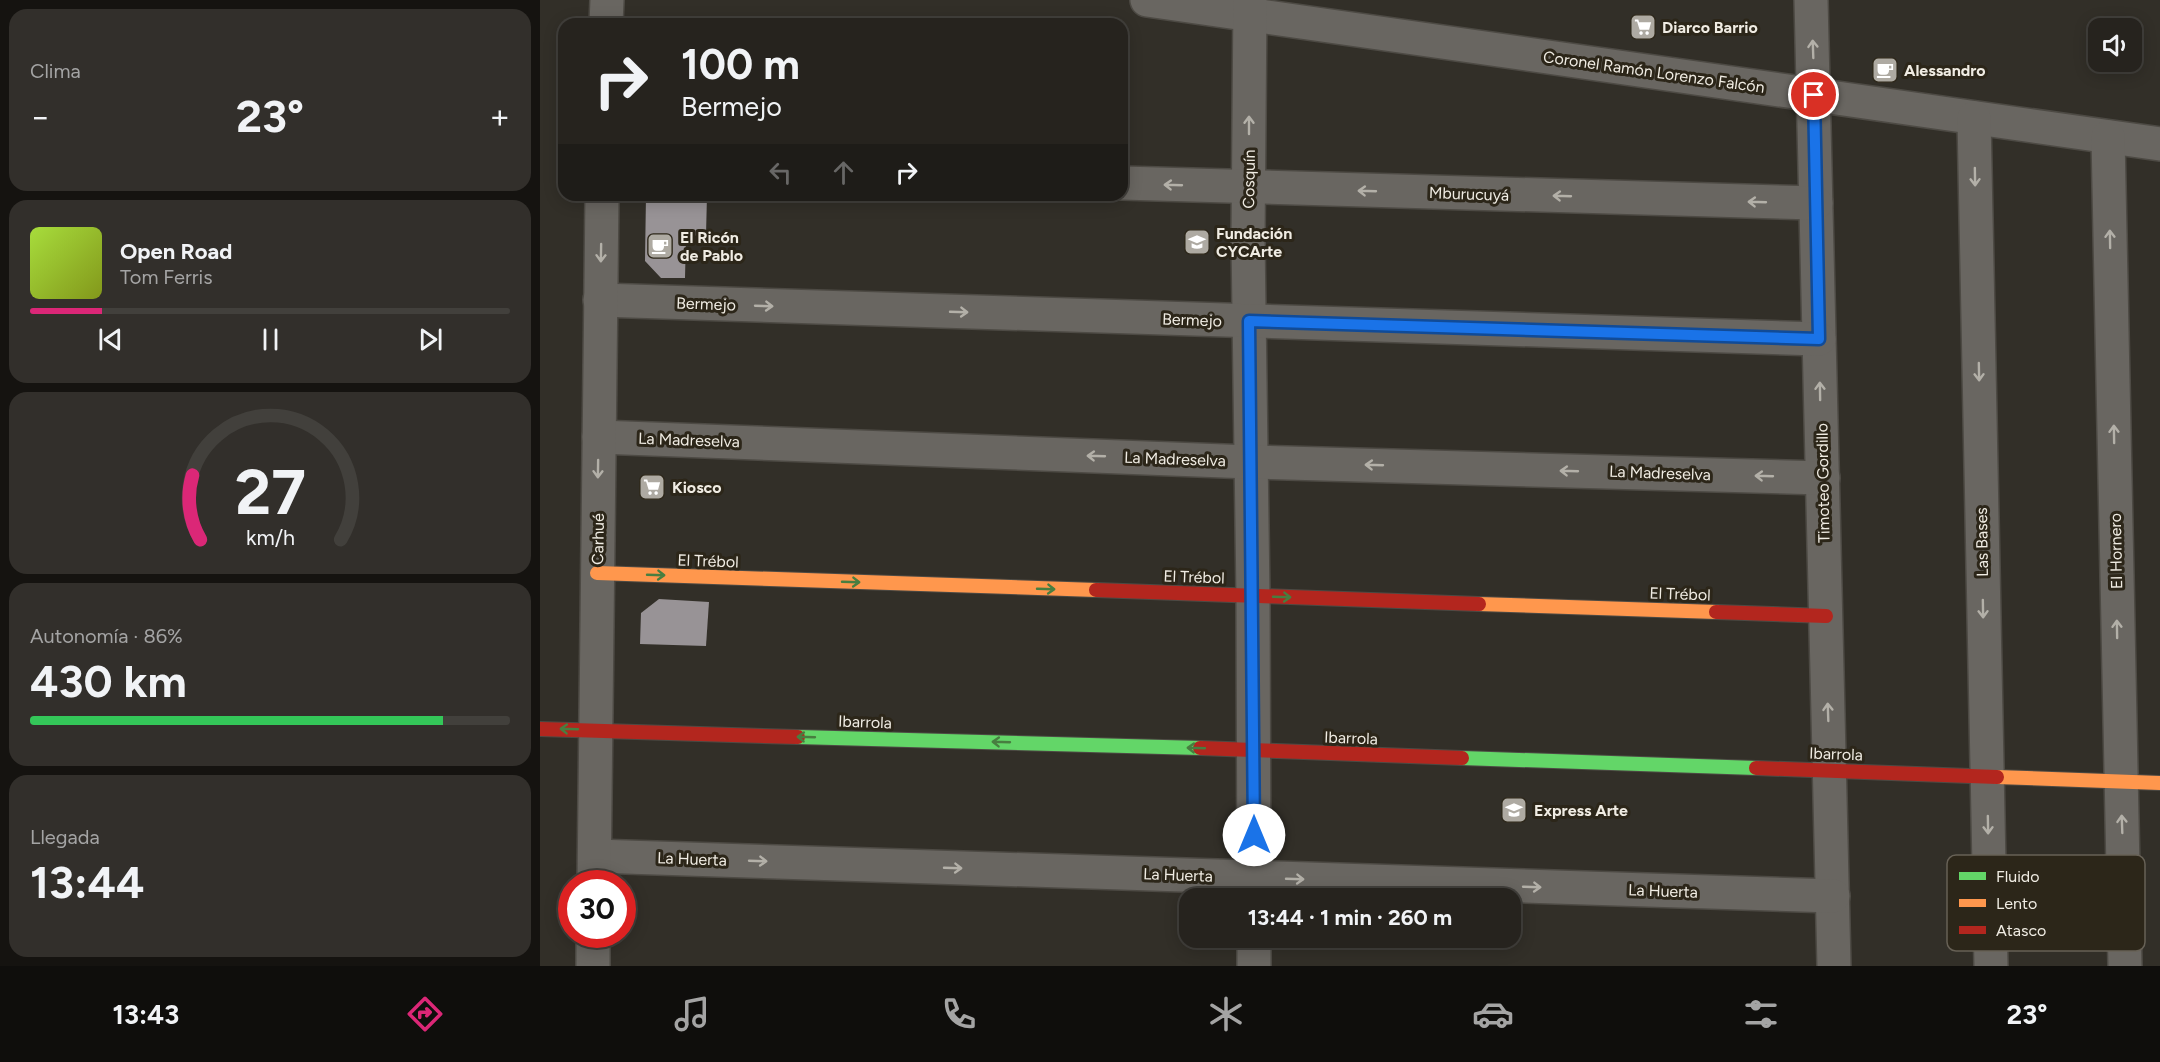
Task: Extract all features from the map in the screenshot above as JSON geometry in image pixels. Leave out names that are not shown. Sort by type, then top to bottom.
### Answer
[{"type":"street","points":[[606,18],[607,0]]},
{"type":"street","name":"Coronel Ramón Lorenzo Falcón","points":[[1147,0],[1250,7],[1814,95],[2160,144]]},
{"type":"street","name":"Timoteo Gordillo","points":[[1811,0],[1834,966]]},
{"type":"street","name":"Cosquín","points":[[1250,7],[1249,321],[1254,888]]},
{"type":"street","name":"Las Bases","points":[[1974,118],[1988,855]]},
{"type":"street","name":"El Hornero","points":[[2108,137],[2122,855]]},
{"type":"street","name":"Mburucuyá","points":[[1128,183],[1816,203]]},
{"type":"street","name":"Carhué","points":[[594,870],[602,201]]},
{"type":"street","name":"Bermejo","points":[[600,300],[1819,339]]},
{"type":"street","name":"La Madreselva","points":[[599,437],[1250,462],[1823,478]]},
{"type":"street","name":"El Trébol","points":[[597,573],[1826,616]]},
{"type":"street","name":"Ibarrola","points":[[540,729],[1254,750],[2160,783]]},
{"type":"street","name":"La Huerta","points":[[636,871],[1254,888]]},
{"type":"street","name":"La Huerta","points":[[1521,892],[1833,896]]},
{"type":"street","points":[[592,966],[593,948]]},
{"type":"street","points":[[1254,948],[1254,966]]},
{"type":"street","name":"Las Bases","points":[[1991,951],[1991,966]]},
{"type":"street","name":"El Hornero","points":[[2125,951],[2125,966]]},
{"type":"building","points":[[646,201],[707,201],[706,235],[686,236],[685,278],[661,278],[645,261]]},
{"type":"building","points":[[659,599],[709,602],[706,646],[640,644],[641,613]]},
{"type":"traffic: fast","points":[[798,737],[1200,748]]},
{"type":"traffic: fast","points":[[1462,758],[1756,768]]},
{"type":"traffic: slow","points":[[597,573],[1096,590]]},
{"type":"traffic: slow","points":[[1479,604],[1716,612]]},
{"type":"traffic: slow","points":[[1997,777],[2160,783]]},
{"type":"traffic: jam","points":[[1096,590],[1479,604]]},
{"type":"traffic: jam","points":[[1716,612],[1826,616]]},
{"type":"traffic: jam","points":[[540,729],[798,737]]},
{"type":"traffic: jam","points":[[1200,748],[1462,758]]},
{"type":"traffic: jam","points":[[1756,768],[1997,777]]},
{"type":"place","name":"Diarco Barrio","points":[[1643,27]]},
{"type":"place","name":"Alessandro","points":[[1885,70]]},
{"type":"place","name":"Fundación CYCArte","points":[[1197,242]]},
{"type":"place","name":"El Ricón de Pablo","points":[[660,246]]},
{"type":"place","name":"Kiosco","points":[[652,487]]},
{"type":"place","name":"Express Arte","points":[[1514,810]]},
{"type":"route","points":[[1254,835],[1249,321],[1819,339],[1814,95]]}]
